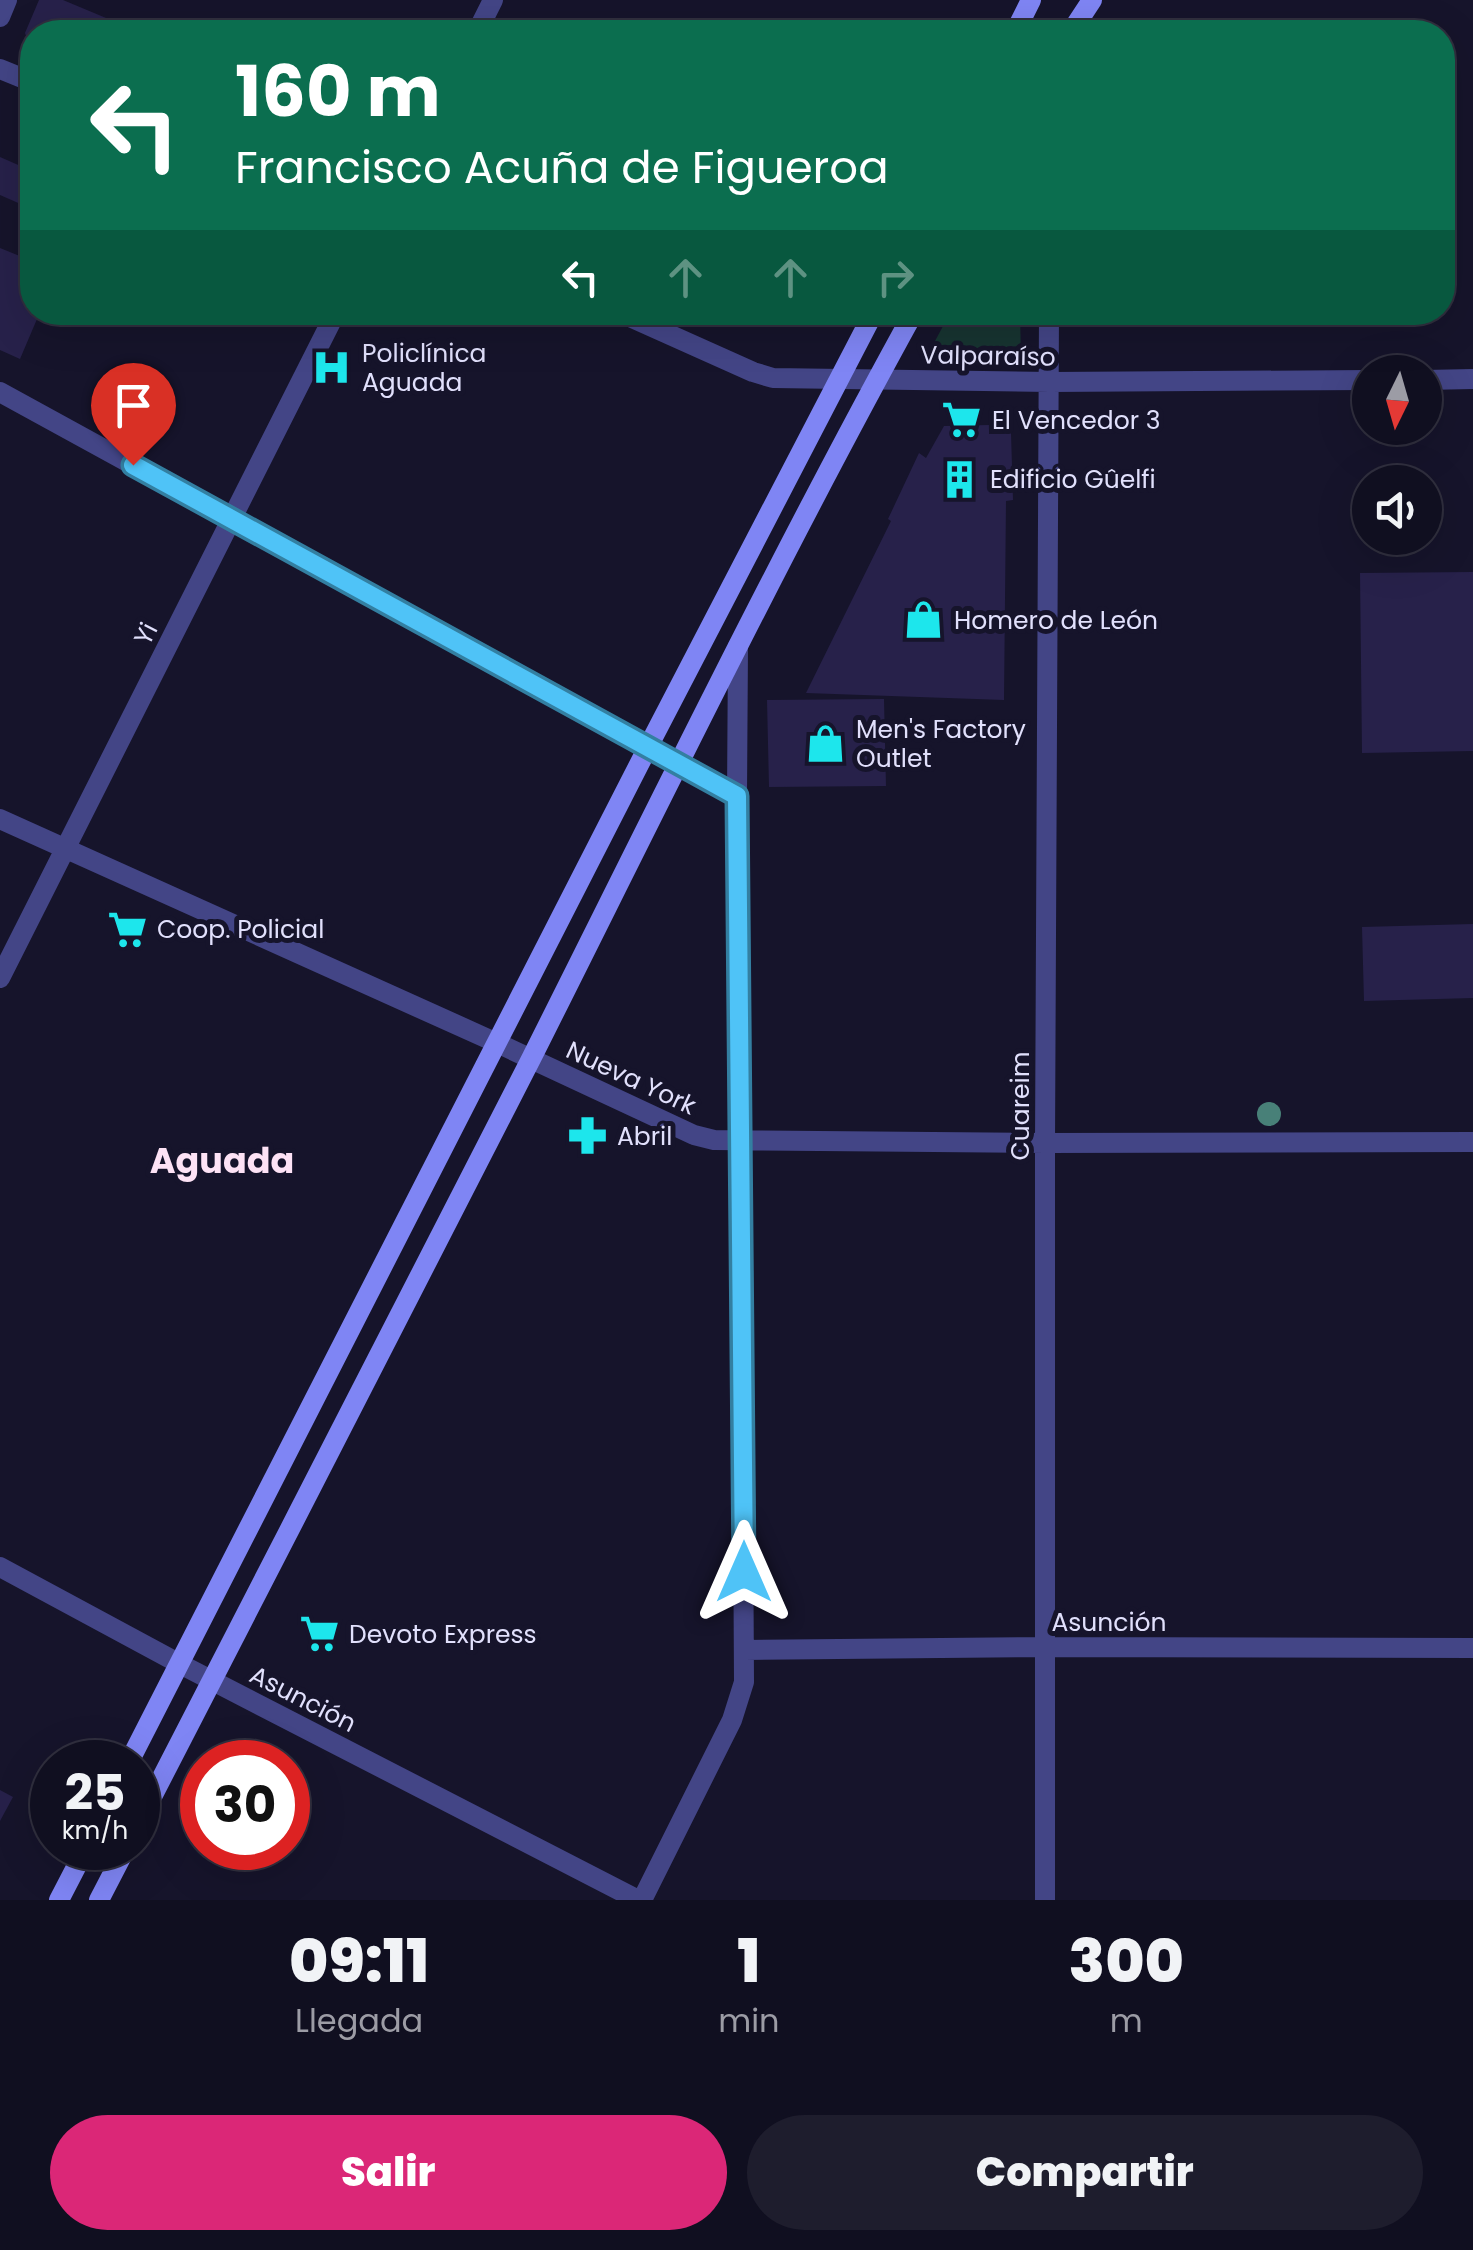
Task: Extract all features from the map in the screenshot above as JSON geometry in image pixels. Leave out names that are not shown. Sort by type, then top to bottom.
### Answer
[{"type":"main road","points":[[140,1740],[867,325]]},
{"type":"main road","points":[[160,1781],[738,646],[907,325]]},
{"type":"main road","points":[[59,1900],[75,1870]]},
{"type":"main road","points":[[99,1900],[115,1870]]},
{"type":"street","points":[[0,18],[7,0]]},
{"type":"street","name":"Yi","points":[[0,978],[330,325]]},
{"type":"street","name":"Valparaíso","points":[[648,325],[773,378],[1352,380]]},
{"type":"street","name":"Cuareim","points":[[1045,1900],[1049,325]]},
{"type":"street","points":[[1442,380],[1473,380]]},
{"type":"street","points":[[0,392],[737,796]]},
{"type":"street","points":[[640,1900],[732,1720],[744,1682],[738,646]]},
{"type":"street","name":"Nueva York","points":[[0,820],[694,1135],[714,1140],[1473,1142]]},
{"type":"street","name":"Asunción","points":[[0,1567],[640,1900]]},
{"type":"street","name":"Asunción","points":[[745,1650],[1473,1648]]},
{"type":"green space","points":[[944,325],[1020,325],[1021,356],[927,356]]},
{"type":"building","points":[[39,0],[63,0],[106,18],[105,20],[31,20]]},
{"type":"building","points":[[0,157],[20,166],[20,204],[0,195]]},
{"type":"building","points":[[0,248],[20,256],[20,325],[34,325],[20,359],[0,350]]},
{"type":"building","name":"Homero de León","points":[[989,425],[989,434],[1011,433],[1013,500],[1006,501],[1004,700],[806,693],[891,521],[888,519],[919,453],[926,458],[944,426]]},
{"type":"building","points":[[1473,572],[1473,751],[1362,753],[1360,573]]},
{"type":"building","name":"Men's Factory Outlet","points":[[884,699],[886,786],[769,787],[767,700]]},
{"type":"building","points":[[1473,924],[1473,998],[1364,1001],[1362,927]]},
{"type":"building","points":[[0,1790],[13,1797],[0,1821]]},
{"type":"place","name":"Policlínica Aguada","points":[[332,367]]},
{"type":"place","name":"El Vencedor 3","points":[[962,420]]},
{"type":"place","name":"Edificio Gûelfi","points":[[960,479]]},
{"type":"place","name":"Homero de León","points":[[924,620]]},
{"type":"place","name":"Men's Factory Outlet","points":[[826,743]]},
{"type":"place","name":"Coop. Policial","points":[[127,929]]},
{"type":"place","name":"Abril","points":[[587,1136]]},
{"type":"place","name":"Devoto Express","points":[[319,1634]]},
{"type":"district","name":"Aguada","points":[[222,1160]]},
{"type":"route","points":[[133,465],[737,796],[744,1572]]}]
